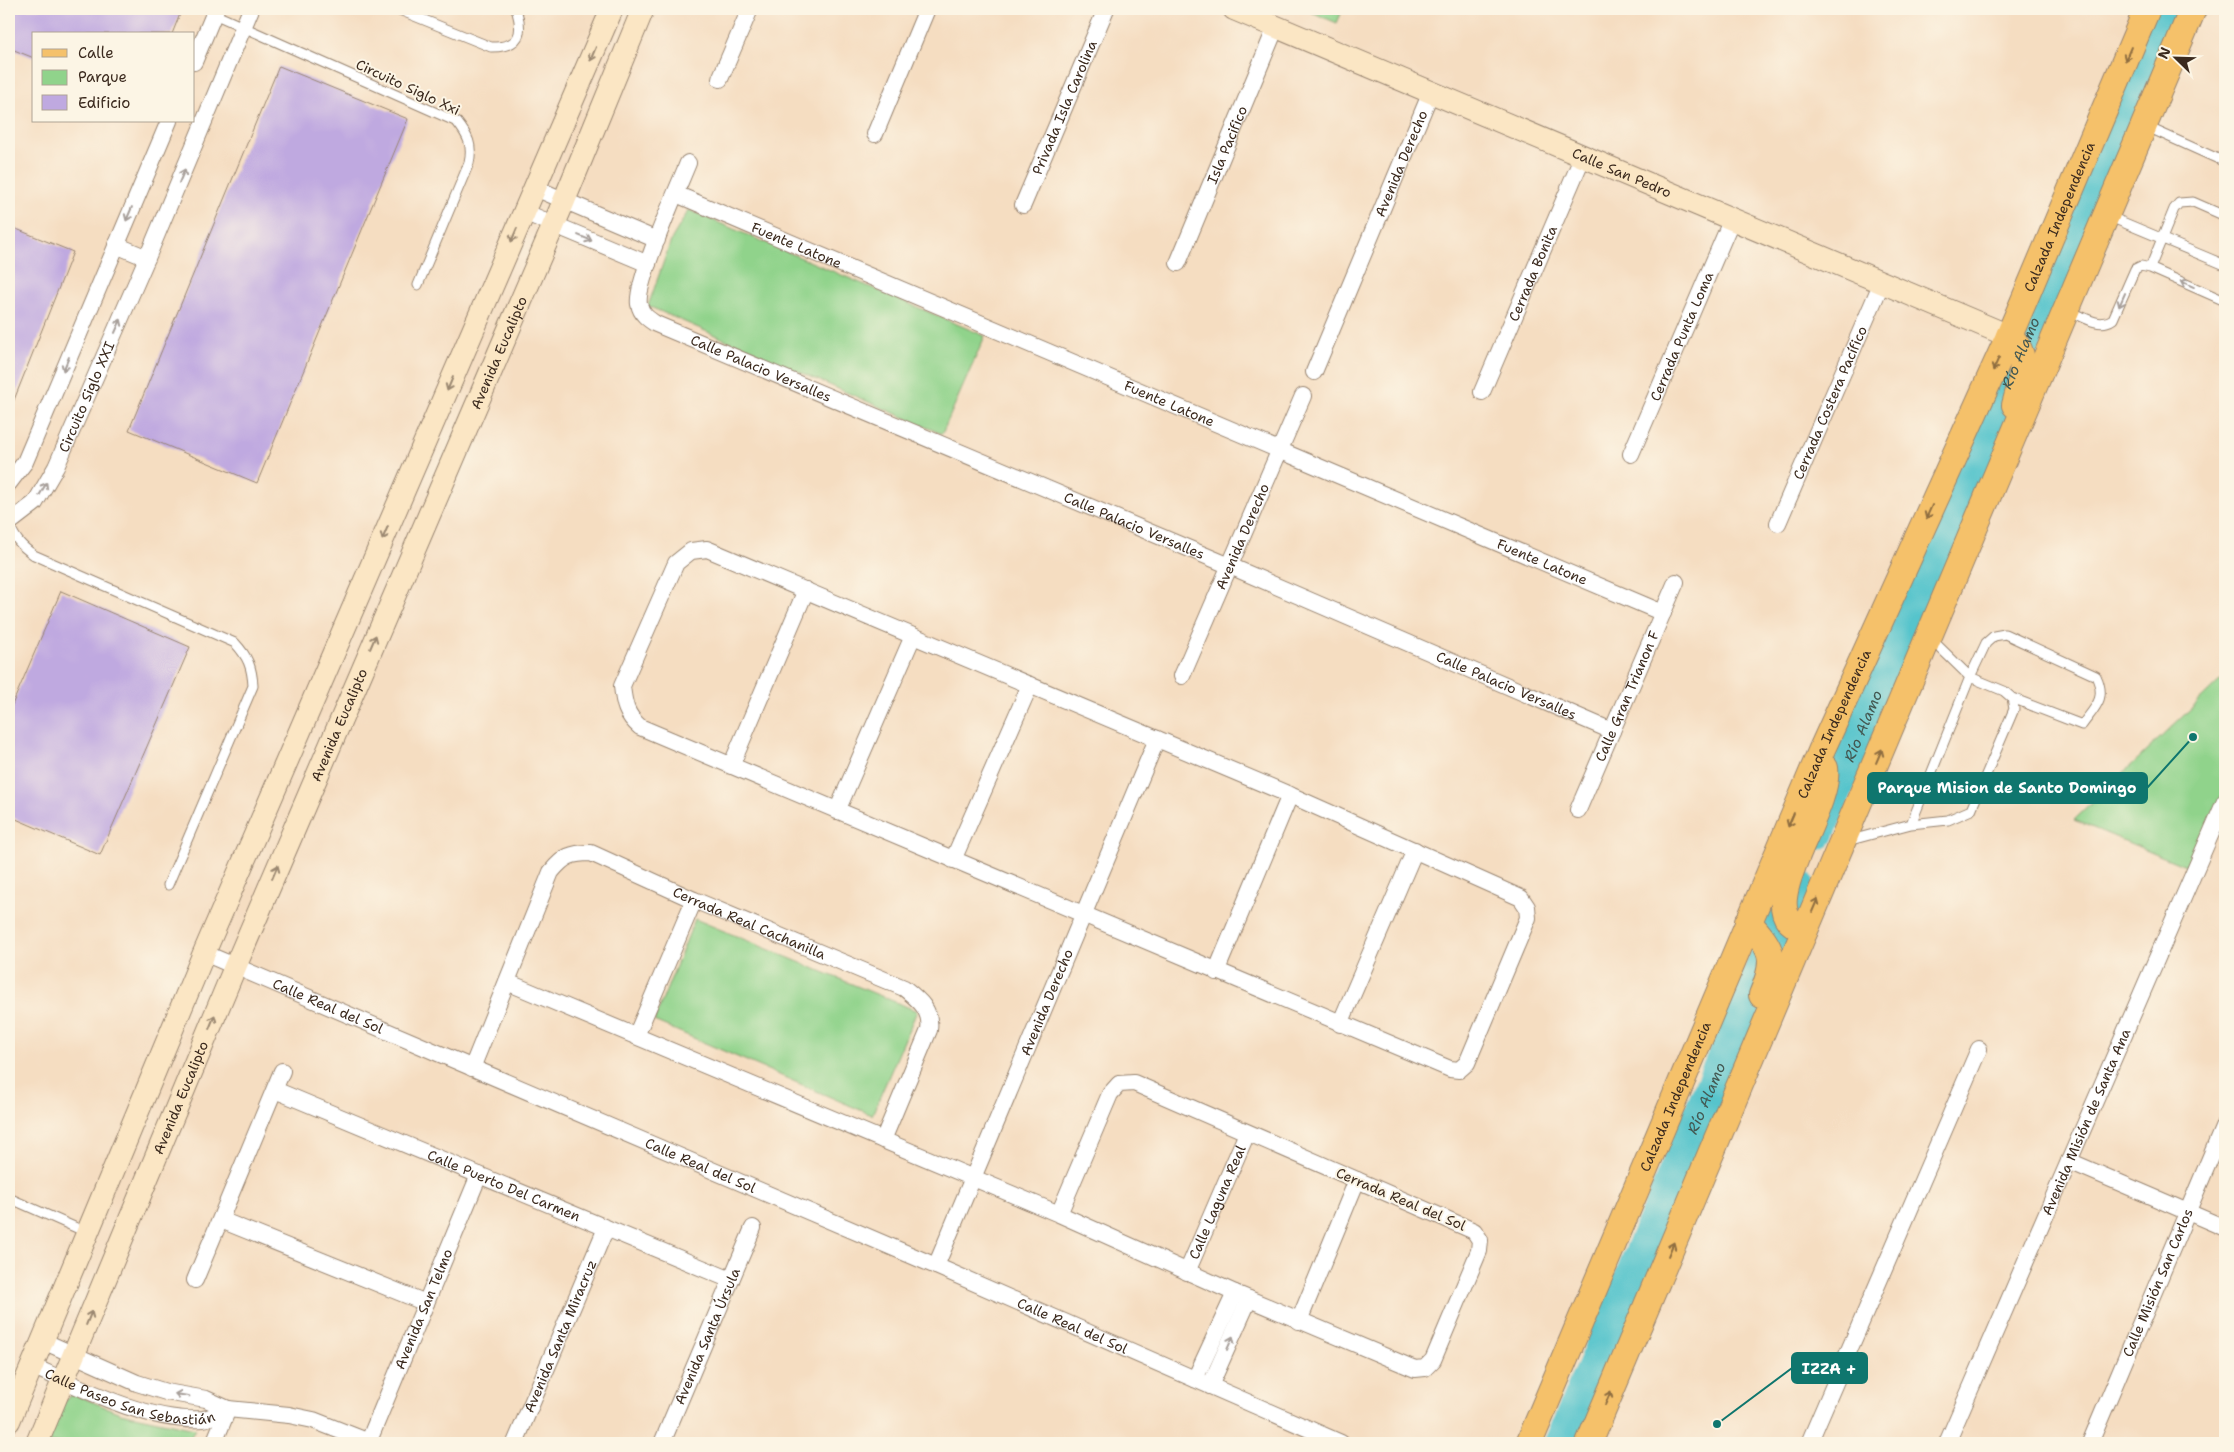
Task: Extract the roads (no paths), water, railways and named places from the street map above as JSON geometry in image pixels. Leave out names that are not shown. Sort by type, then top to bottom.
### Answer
[{"type":"main road","name":"Calzada Independencia","points":[[1529,1443],[1822,750],[2009,336],[2147,9]]},
{"type":"main road","points":[[1589,1443],[2194,9]]},
{"type":"main road","points":[[2006,455],[2010,420],[2021,384],[2023,364],[2019,346],[2009,336]]},
{"type":"main road","points":[[1804,932],[1788,919],[1783,904],[1786,885],[1824,787],[1826,774],[1822,750]]},
{"type":"main road","points":[[1732,1102],[1727,1091],[1728,1077],[1773,967],[1771,952],[1765,941],[1748,922]]},
{"type":"main road","points":[[1549,1443],[1606,1296],[1610,1275],[1609,1254]]},
{"type":"street","name":"Circuito Siglo XXI","points":[[9,523],[35,503],[56,467],[245,28],[251,9]]},
{"type":"street","points":[[9,1421],[204,953],[612,9]]},
{"type":"street","name":"Avenida Eucalipto","points":[[36,1443],[235,966],[552,224],[564,201],[644,9]]},
{"type":"street","points":[[720,79],[750,9]]},
{"type":"street","points":[[875,134],[927,9]]},
{"type":"street","name":"Privada Isla Carolina","points":[[1023,205],[1106,9]]},
{"type":"street","name":"Calle San Pedro","points":[[1234,9],[2009,336]]},
{"type":"street","points":[[195,60],[215,11]]},
{"type":"street","name":"Isla Pacifico","points":[[1178,263],[1276,27]]},
{"type":"street","name":"Avenida Derecho","points":[[1314,372],[1431,92]]},
{"type":"street","points":[[9,483],[25,462],[168,122]]},
{"type":"street","name":"Cerrada Bonita","points":[[1482,392],[1583,156]]},
{"type":"street","points":[[524,212],[648,264],[688,163]]},
{"type":"street","points":[[535,188],[657,240]]},
{"type":"street","name":"Fuente Latone","points":[[676,194],[1663,613]]},
{"type":"street","name":"Cerrada Punta Loma","points":[[1631,454],[1732,219]]},
{"type":"street","points":[[116,245],[147,258]]},
{"type":"street","name":"Calle Palacio Versalles","points":[[648,264],[639,302],[647,318],[656,324],[1230,566],[1612,731]]},
{"type":"street","name":"Cerrada Costera Pacífico","points":[[1778,523],[1882,282]]},
{"type":"street","name":"Avenida Derecho","points":[[1182,676],[1303,396]]},
{"type":"street","points":[[707,549],[806,590],[1290,795],[1521,898],[1527,907],[1528,918],[1467,1063],[1459,1070],[1450,1069],[1340,1024],[640,727],[632,720],[624,706],[622,686],[676,563],[691,551],[707,549]]},
{"type":"street","name":"Calle Gran Trianon F","points":[[1578,810],[1676,582]]},
{"type":"street","points":[[731,766],[806,590]]},
{"type":"street","points":[[838,811],[913,636]]},
{"type":"street","points":[[953,860],[1030,685]]},
{"type":"street","name":"Avenida Derecho","points":[[936,1266],[1157,739]]},
{"type":"street","points":[[1216,972],[1290,795]]},
{"type":"street","name":"Avenida Misión de Santa Ana","points":[[1947,1443],[2225,801]]},
{"type":"street","points":[[1340,1024],[1415,850]]},
{"type":"street","name":"Cerrada Real Cachanilla","points":[[472,1068],[551,872],[560,862],[573,853],[591,853],[694,900],[904,988],[923,1005],[930,1022],[929,1030],[883,1140]]},
{"type":"street","points":[[636,1036],[694,900]]},
{"type":"street","name":"Calle Real del Sol","points":[[204,953],[936,1266],[1341,1443]]},
{"type":"street","points":[[507,982],[972,1177]]},
{"type":"street","points":[[1809,1443],[1979,1049]]},
{"type":"street","points":[[195,1280],[282,1071]]},
{"type":"street","name":"Cerrada Real del Sol","points":[[972,1177],[1242,1296],[1415,1368],[1425,1368],[1433,1360],[1479,1251],[1480,1240],[1474,1231],[1134,1083],[1119,1084],[1110,1094],[1059,1214]]},
{"type":"street","name":"Calle Puerto Del Carmen","points":[[275,1090],[731,1280]]},
{"type":"street","name":"Calle Misión San Carlos","points":[[2090,1443],[2225,1124]]},
{"type":"street","name":"Calle Laguna Real","points":[[1187,1272],[1247,1133]]},
{"type":"street","points":[[2069,1161],[2225,1228]]},
{"type":"street","name":"Avenida San Telmo","points":[[368,1442],[479,1175]]},
{"type":"street","points":[[1299,1320],[1357,1180]]},
{"type":"street","points":[[221,1220],[426,1303]]},
{"type":"street","name":"Avenida Santa Miracruz","points":[[515,1443],[606,1228]]},
{"type":"street","name":"Avenida Santa Úrsula","points":[[662,1443],[753,1228]]},
{"type":"street","points":[[1195,1379],[1242,1296]]},
{"type":"street","points":[[1210,1386],[1242,1296]]},
{"type":"street","name":"Calle Paseo San Sebastián","points":[[43,1341],[137,1383],[166,1392],[206,1399],[228,1409],[313,1420],[368,1442]]},
{"type":"street","name":"Calle Paseo San Sebastián","points":[[32,1366],[133,1408],[168,1417],[205,1419],[228,1409]]},
{"type":"street","points":[[214,1443],[228,1409]]},
{"type":"lane","points":[[397,9],[491,47],[505,47],[517,39],[522,27],[516,9]]},
{"type":"lane","name":"Circuito Siglo Xxi","points":[[215,11],[245,28],[456,122],[469,137],[472,151],[469,163],[418,285]]},
{"type":"lane","points":[[2144,126],[2225,162]]},
{"type":"lane","points":[[2150,268],[2161,237],[2174,209],[2179,203],[2193,202],[2225,216]]},
{"type":"lane","points":[[2107,215],[2225,264]]},
{"type":"lane","points":[[2067,310],[2098,323],[2107,323],[2113,319],[2136,269],[2141,266],[2150,268],[2225,301]]},
{"type":"lane","points":[[9,523],[14,538],[21,546],[34,555],[235,643],[247,657],[252,669],[253,686],[168,885]]},
{"type":"lane","points":[[1911,824],[1970,677],[1986,644],[1994,636],[2005,634],[2096,676],[2102,687],[2101,700],[2082,725],[2012,698],[2004,691],[1970,677],[1929,637]]},
{"type":"lane","points":[[1842,843],[1911,824],[1948,820],[1971,810],[2014,709],[2012,698]]},
{"type":"lane","points":[[9,1198],[88,1233]]},
{"type":"waterway","name":"Río Alamo","points":[[1818,833],[2166,9]]},
{"type":"waterway","name":"Río Alamo","points":[[1561,1443],[1797,884]]},
{"type":"place","name":"Parque Mision de Santo Domingo","points":[[2193,737]]},
{"type":"place","name":"IZZA +","points":[[1717,1424]]}]
